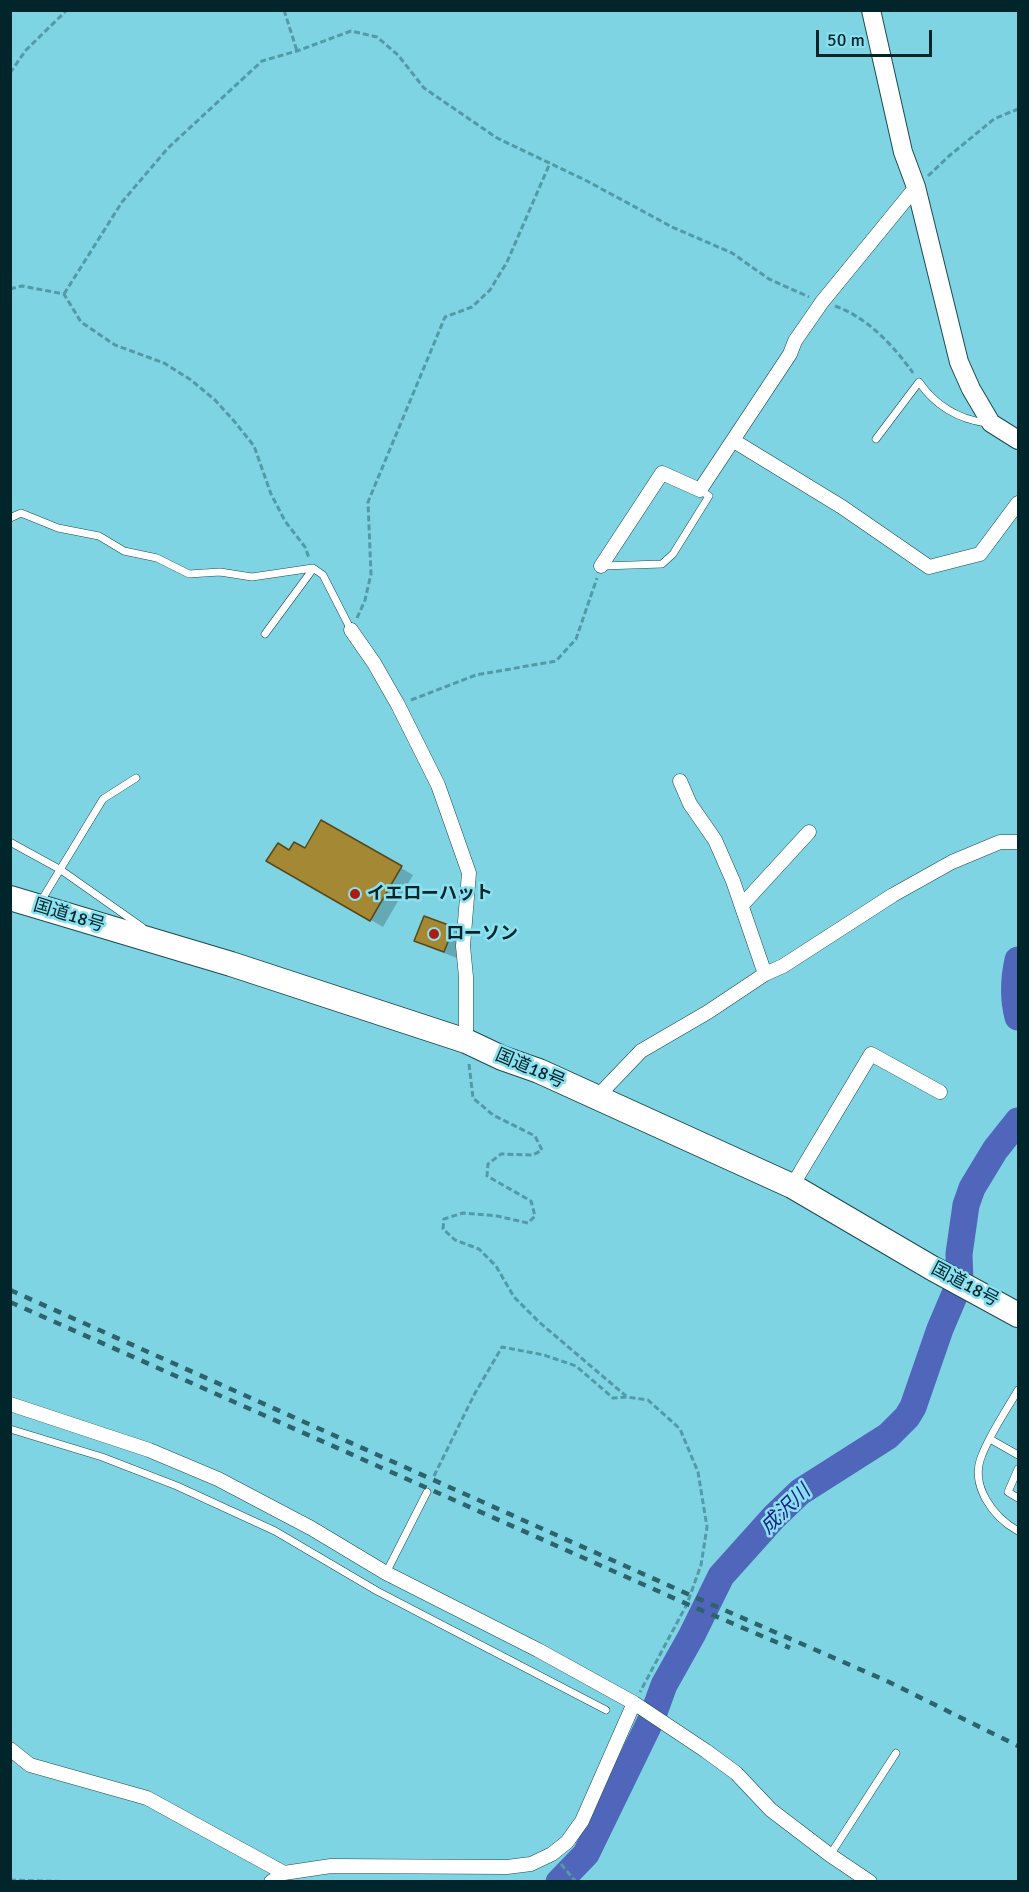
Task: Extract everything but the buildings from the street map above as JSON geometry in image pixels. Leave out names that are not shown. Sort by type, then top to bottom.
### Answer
[{"type":"highway","name":"国道18号","points":[[10,898],[167,945],[466,1041],[502,1058],[539,1071],[792,1186],[932,1268],[1018,1315]]},
{"type":"street","points":[[871,10],[903,152],[916,187],[959,362],[971,389],[991,423],[1018,440]]},
{"type":"street","points":[[601,566],[662,473],[700,490],[734,441],[790,354],[795,341],[822,302],[916,187]]},
{"type":"street","points":[[734,441],[842,507],[929,567],[980,554],[1018,503]]},
{"type":"street","points":[[351,630],[374,663],[398,705],[438,785],[469,873],[463,946],[466,977],[466,1041]]},
{"type":"street","points":[[680,781],[690,804],[715,840],[733,880],[765,974]]},
{"type":"street","points":[[742,905],[809,832]]},
{"type":"street","points":[[597,1097],[641,1051],[708,1012],[765,974],[783,966],[893,895],[952,862],[1000,842],[1018,843]]},
{"type":"street","points":[[792,1186],[871,1054],[940,1092]]},
{"type":"street","points":[[10,1404],[149,1450],[218,1479],[311,1528],[386,1573],[538,1650],[634,1703],[736,1773],[771,1810],[830,1855],[870,1881]]},
{"type":"street","points":[[271,1881],[284,1873],[331,1866],[507,1868],[531,1864],[552,1854],[567,1842],[582,1821],[634,1703]]},
{"type":"street","points":[[10,1749],[30,1765],[147,1798],[284,1873]]},
{"type":"lane","points":[[876,439],[919,381],[945,409],[970,420],[991,423]]},
{"type":"lane","points":[[601,566],[662,564],[673,554],[709,496],[700,490]]},
{"type":"lane","points":[[10,518],[21,513],[58,528],[99,536],[124,551],[157,558],[189,574],[220,572],[252,577],[313,568],[323,575],[351,630]]},
{"type":"lane","points":[[264,634],[313,568]]},
{"type":"lane","points":[[38,906],[103,799],[136,778]]},
{"type":"lane","points":[[10,842],[61,870],[167,945]]},
{"type":"lane","points":[[1018,1390],[1015,1403],[990,1439],[981,1455],[978,1467],[986,1502],[1008,1525],[1018,1530]]},
{"type":"lane","points":[[10,1429],[102,1458],[177,1486],[275,1531],[377,1591],[606,1710]]},
{"type":"lane","points":[[990,1439],[1018,1455]]},
{"type":"lane","points":[[1018,1468],[1008,1492],[1018,1498]]},
{"type":"lane","points":[[386,1573],[427,1492]]},
{"type":"lane","points":[[830,1855],[896,1754]]},
{"type":"path","points":[[10,73],[26,50],[67,10]]},
{"type":"path","points":[[284,10],[297,51]]},
{"type":"path","points":[[64,294],[122,202],[168,148],[262,61],[351,32],[377,37],[398,54],[424,88],[497,138],[587,180],[672,227],[732,254],[769,279],[845,310],[876,331],[902,357],[919,381]]},
{"type":"path","points":[[916,187],[994,119],[1018,110]]},
{"type":"path","points":[[351,630],[365,600],[371,574],[368,502],[445,317],[472,307],[490,290],[507,262],[550,163]]},
{"type":"path","points":[[10,289],[22,286],[64,294],[81,322],[115,345],[164,363],[207,393],[254,446],[271,494],[285,520],[305,547],[313,568]]},
{"type":"path","points":[[398,705],[476,675],[556,661],[576,639],[601,566]]},
{"type":"path","points":[[466,1041],[473,1098],[493,1115],[535,1136],[542,1150],[533,1155],[501,1154],[488,1164],[486,1176],[531,1201],[535,1216],[528,1223],[497,1216],[463,1213],[444,1219],[443,1229],[455,1240],[479,1249],[496,1266],[514,1297],[539,1322],[627,1396]]},
{"type":"path","points":[[434,1476],[474,1395],[502,1347],[544,1355],[576,1366],[613,1398],[627,1396],[648,1400],[680,1429],[698,1472],[707,1527],[701,1564],[687,1604],[634,1703]]},
{"type":"path","points":[[552,1854],[576,1881]]},
{"type":"path","points":[[10,1880],[79,1881]]},
{"type":"waterway","name":"成沢川","points":[[1018,960],[1015,988],[1018,1017]]},
{"type":"waterway","name":"成沢川","points":[[559,1882],[586,1854],[652,1718],[664,1685],[721,1576],[774,1517],[800,1492],[888,1436],[907,1417],[913,1407],[940,1329],[960,1282],[959,1254],[966,1205],[972,1188],[995,1150],[1018,1121]]},
{"type":"railway","points":[[10,1290],[889,1682],[1018,1746]]},
{"type":"railway","points":[[10,1302],[790,1648]]},
{"type":"place","name":"イエローハット","points":[[355,894]]},
{"type":"place","name":"ローソン","points":[[434,934]]}]
